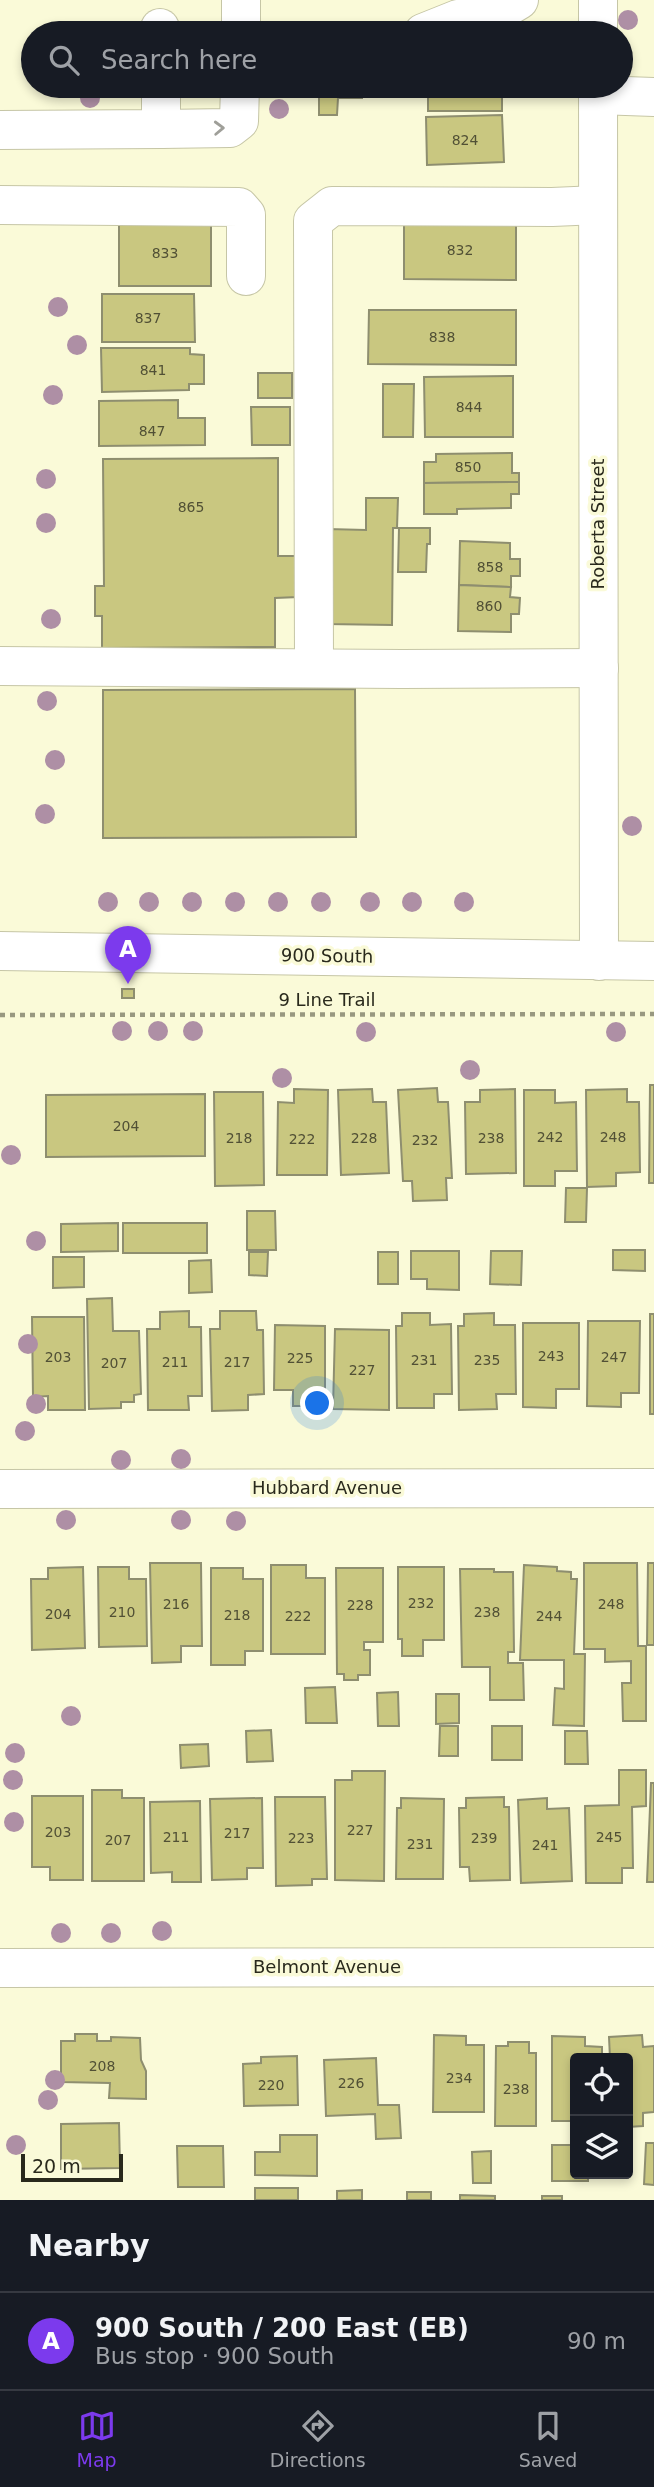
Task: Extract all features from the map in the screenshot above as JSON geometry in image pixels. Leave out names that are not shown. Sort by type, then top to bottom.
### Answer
[{"type":"street","points":[[241,0],[241,21]]},
{"type":"street","points":[[453,21],[499,12],[519,0]]},
{"type":"street","points":[[598,0],[598,21]]},
{"type":"street","points":[[633,95],[654,97]]},
{"type":"street","points":[[161,98],[161,129]]},
{"type":"street","points":[[0,130],[230,128],[239,121],[240,98]]},
{"type":"street","name":"Roberta Street","points":[[598,98],[599,961]]},
{"type":"street","points":[[0,205],[239,207],[246,215],[246,275]]},
{"type":"street","points":[[314,667],[313,221],[332,206],[598,205]]},
{"type":"street","points":[[0,666],[599,668]]},
{"type":"street","name":"900 South","points":[[0,951],[654,961]]},
{"type":"street","name":"Hubbard Avenue","points":[[0,1489],[654,1488]]},
{"type":"street","name":"Belmont Avenue","points":[[0,1968],[654,1967]]},
{"type":"path","name":"9 Line Trail","points":[[0,1015],[654,1014]]},
{"type":"building","points":[[319,98],[338,98],[337,115],[319,115]]},
{"type":"building","points":[[428,98],[502,98],[502,111],[428,111]]},
{"type":"building","points":[[502,115],[504,162],[427,165],[426,117]]},
{"type":"building","points":[[119,219],[211,219],[211,286],[119,286]]},
{"type":"building","points":[[516,220],[516,280],[404,279],[404,221]]},
{"type":"building","points":[[102,294],[194,294],[195,342],[102,342]]},
{"type":"building","points":[[369,310],[516,310],[516,365],[368,364]]},
{"type":"building","points":[[101,348],[190,348],[190,354],[204,355],[204,384],[189,384],[189,390],[102,392]]},
{"type":"building","points":[[258,373],[292,373],[292,398],[258,398]]},
{"type":"building","points":[[513,376],[513,437],[425,437],[424,377]]},
{"type":"building","points":[[383,384],[414,384],[413,437],[383,437]]},
{"type":"building","points":[[178,400],[178,418],[205,418],[205,445],[99,446],[99,401]]},
{"type":"building","points":[[251,407],[290,407],[290,445],[252,445]]},
{"type":"building","points":[[512,453],[512,473],[519,473],[519,482],[424,483],[424,462],[436,462],[436,454]]},
{"type":"building","points":[[278,458],[278,556],[298,556],[298,597],[275,598],[275,647],[102,648],[102,616],[95,616],[95,586],[104,586],[103,459]]},
{"type":"building","points":[[519,482],[519,494],[511,494],[511,508],[457,509],[457,514],[424,514],[424,483]]},
{"type":"building","points":[[366,498],[398,498],[397,528],[393,528],[392,625],[327,624],[328,529],[366,530]]},
{"type":"building","points":[[399,528],[430,528],[426,572],[398,572]]},
{"type":"building","points":[[460,541],[510,543],[510,559],[520,559],[520,576],[511,576],[511,587],[459,585]]},
{"type":"building","points":[[459,585],[511,587],[510,597],[520,598],[519,614],[511,614],[511,632],[458,631]]},
{"type":"building","points":[[355,689],[356,837],[103,838],[103,690]]},
{"type":"building","points":[[122,989],[134,989],[134,998],[122,998]]},
{"type":"building","points":[[650,1085],[654,1085],[654,1183],[649,1183]]},
{"type":"building","points":[[437,1088],[438,1102],[448,1102],[452,1178],[446,1178],[447,1200],[413,1201],[412,1181],[403,1181],[398,1090]]},
{"type":"building","points":[[294,1089],[328,1090],[327,1175],[277,1175],[278,1102],[294,1103]]},
{"type":"building","points":[[372,1089],[373,1102],[386,1102],[389,1173],[341,1175],[338,1090]]},
{"type":"building","points":[[515,1089],[516,1173],[466,1174],[465,1102],[480,1102],[480,1090]]},
{"type":"building","points":[[627,1089],[627,1102],[639,1102],[640,1172],[616,1173],[616,1186],[587,1187],[586,1090]]},
{"type":"building","points":[[524,1090],[555,1090],[555,1103],[576,1102],[577,1171],[555,1171],[555,1186],[524,1186]]},
{"type":"building","points":[[214,1092],[263,1092],[264,1185],[215,1186]]},
{"type":"building","points":[[205,1094],[205,1156],[46,1157],[46,1095]]},
{"type":"building","points":[[566,1188],[587,1188],[586,1222],[565,1222]]},
{"type":"building","points":[[247,1211],[275,1211],[276,1250],[247,1250]]},
{"type":"building","points":[[118,1223],[118,1251],[61,1252],[61,1224]]},
{"type":"building","points":[[123,1223],[207,1223],[207,1253],[123,1253]]},
{"type":"building","points":[[613,1250],[645,1250],[645,1271],[613,1270]]},
{"type":"building","points":[[411,1251],[459,1251],[459,1290],[427,1289],[427,1279],[411,1279]]},
{"type":"building","points":[[491,1251],[522,1251],[521,1285],[490,1284]]},
{"type":"building","points":[[249,1252],[268,1252],[267,1276],[249,1275]]},
{"type":"building","points":[[378,1252],[398,1252],[398,1284],[378,1284]]},
{"type":"building","points":[[53,1257],[84,1257],[84,1287],[53,1288]]},
{"type":"building","points":[[211,1260],[212,1292],[189,1293],[189,1261]]},
{"type":"building","points":[[112,1298],[113,1331],[139,1331],[141,1394],[134,1395],[134,1402],[121,1402],[121,1408],[89,1409],[87,1299]]},
{"type":"building","points":[[189,1311],[189,1327],[201,1327],[202,1396],[188,1396],[189,1410],[148,1410],[147,1329],[160,1329],[160,1312]]},
{"type":"building","points":[[220,1311],[256,1311],[257,1330],[263,1330],[264,1394],[248,1395],[248,1410],[212,1411],[210,1329],[220,1329]]},
{"type":"building","points":[[402,1313],[430,1313],[430,1325],[451,1324],[452,1394],[434,1394],[434,1408],[397,1408],[396,1326],[402,1326]]},
{"type":"building","points":[[494,1313],[494,1325],[515,1325],[516,1394],[496,1394],[497,1409],[459,1410],[458,1326],[464,1326],[464,1314]]},
{"type":"building","points":[[650,1314],[654,1314],[654,1414],[650,1414]]},
{"type":"building","points":[[32,1317],[84,1317],[85,1410],[48,1410],[48,1396],[33,1397]]},
{"type":"building","points":[[588,1321],[640,1321],[639,1393],[621,1393],[621,1407],[587,1406]]},
{"type":"building","points":[[523,1323],[579,1323],[579,1389],[556,1389],[556,1408],[523,1407]]},
{"type":"building","points":[[275,1325],[325,1326],[325,1406],[293,1406],[293,1390],[274,1390]]},
{"type":"building","points":[[335,1329],[389,1330],[389,1410],[333,1409]]},
{"type":"building","points":[[150,1563],[201,1563],[202,1646],[181,1646],[181,1662],[152,1663]]},
{"type":"building","points":[[584,1563],[637,1563],[638,1646],[646,1646],[646,1721],[623,1721],[622,1683],[631,1683],[631,1661],[605,1662],[605,1649],[584,1649]]},
{"type":"building","points":[[648,1563],[654,1563],[654,1645],[647,1645]]},
{"type":"building","points":[[271,1565],[306,1565],[306,1578],[325,1578],[325,1654],[271,1654]]},
{"type":"building","points":[[524,1565],[557,1567],[557,1571],[571,1572],[571,1579],[577,1579],[574,1654],[585,1654],[584,1726],[553,1725],[555,1688],[564,1689],[564,1660],[520,1660]]},
{"type":"building","points":[[83,1567],[85,1648],[32,1650],[31,1579],[48,1579],[48,1568]]},
{"type":"building","points":[[98,1567],[129,1567],[129,1579],[146,1579],[147,1646],[99,1647]]},
{"type":"building","points":[[398,1567],[444,1567],[444,1640],[423,1640],[423,1656],[402,1656],[402,1639],[398,1639]]},
{"type":"building","points":[[211,1568],[243,1568],[243,1579],[263,1579],[263,1651],[245,1651],[245,1665],[211,1665]]},
{"type":"building","points":[[336,1568],[383,1568],[383,1642],[364,1642],[364,1650],[370,1650],[370,1675],[358,1675],[358,1680],[344,1680],[344,1674],[337,1674]]},
{"type":"building","points":[[460,1569],[513,1572],[514,1652],[508,1652],[508,1663],[523,1663],[524,1700],[490,1700],[490,1667],[462,1667]]},
{"type":"building","points":[[335,1687],[337,1723],[306,1723],[305,1688]]},
{"type":"building","points":[[398,1692],[399,1726],[378,1726],[377,1693]]},
{"type":"building","points":[[436,1694],[459,1694],[459,1723],[436,1724]]},
{"type":"building","points":[[440,1726],[458,1726],[458,1756],[439,1756]]},
{"type":"building","points":[[492,1726],[522,1726],[522,1760],[492,1760]]},
{"type":"building","points":[[271,1730],[273,1761],[247,1762],[246,1731]]},
{"type":"building","points":[[565,1731],[587,1731],[588,1764],[565,1764]]},
{"type":"building","points":[[208,1744],[209,1766],[181,1768],[180,1745]]},
{"type":"building","points":[[619,1770],[646,1770],[646,1806],[632,1807],[633,1868],[622,1868],[622,1883],[586,1883],[585,1806],[619,1805]]},
{"type":"building","points":[[352,1771],[385,1771],[384,1881],[335,1880],[335,1780],[352,1780]]},
{"type":"building","points":[[651,1783],[654,1783],[654,1882],[647,1882]]},
{"type":"building","points":[[92,1790],[122,1790],[122,1798],[144,1798],[144,1881],[92,1881]]},
{"type":"building","points":[[32,1796],[83,1796],[83,1880],[50,1880],[50,1867],[32,1867]]},
{"type":"building","points":[[275,1797],[325,1797],[327,1879],[312,1879],[312,1885],[276,1886]]},
{"type":"building","points":[[504,1797],[504,1807],[509,1807],[510,1880],[470,1881],[469,1867],[460,1867],[459,1808],[466,1808],[466,1798]]},
{"type":"building","points":[[262,1798],[263,1868],[247,1868],[247,1879],[212,1880],[210,1799]]},
{"type":"building","points":[[401,1798],[444,1799],[443,1879],[396,1879],[397,1808],[401,1808]]},
{"type":"building","points":[[547,1798],[547,1809],[569,1808],[572,1881],[521,1883],[518,1800]]},
{"type":"building","points":[[200,1801],[201,1882],[172,1882],[172,1872],[151,1873],[150,1802]]},
{"type":"building","points":[[75,2034],[97,2034],[97,2041],[111,2041],[111,2037],[140,2038],[141,2060],[146,2071],[146,2099],[109,2098],[110,2083],[61,2082],[61,2041],[75,2041]]},
{"type":"building","points":[[434,2035],[466,2036],[466,2045],[484,2045],[484,2112],[433,2112]]},
{"type":"building","points":[[642,2035],[643,2047],[654,2046],[654,2112],[643,2113],[643,2126],[633,2127],[633,2053],[610,2053],[609,2037]]},
{"type":"building","points":[[552,2036],[585,2037],[585,2046],[602,2047],[602,2053],[570,2053],[570,2121],[552,2121]]},
{"type":"building","points":[[508,2042],[529,2042],[529,2053],[536,2053],[536,2126],[495,2126],[496,2046],[508,2046]]},
{"type":"building","points":[[297,2056],[298,2105],[244,2106],[243,2064],[261,2063],[261,2057]]},
{"type":"building","points":[[376,2058],[378,2105],[399,2105],[401,2138],[376,2139],[375,2114],[326,2116],[324,2060]]},
{"type":"building","points":[[119,2123],[120,2168],[61,2169],[61,2124]]},
{"type":"building","points":[[280,2135],[317,2135],[317,2176],[255,2175],[255,2152],[280,2152]]},
{"type":"building","points":[[646,2143],[654,2143],[654,2185],[644,2184]]},
{"type":"building","points":[[552,2145],[570,2145],[570,2179],[588,2181],[552,2181]]},
{"type":"building","points":[[177,2146],[223,2146],[224,2187],[178,2187]]},
{"type":"building","points":[[491,2151],[491,2183],[473,2183],[472,2152]]},
{"type":"building","points":[[255,2188],[298,2188],[298,2200],[255,2200]]},
{"type":"building","points":[[362,2190],[362,2200],[337,2200],[337,2191]]},
{"type":"building","points":[[407,2192],[431,2192],[431,2200],[407,2200]]},
{"type":"building","points":[[460,2195],[495,2196],[495,2200],[460,2200]]},
{"type":"building","points":[[542,2196],[562,2196],[562,2200],[542,2200]]},
{"type":"place","name":"900 South / 200 East (EB)","points":[[128,984]]}]
